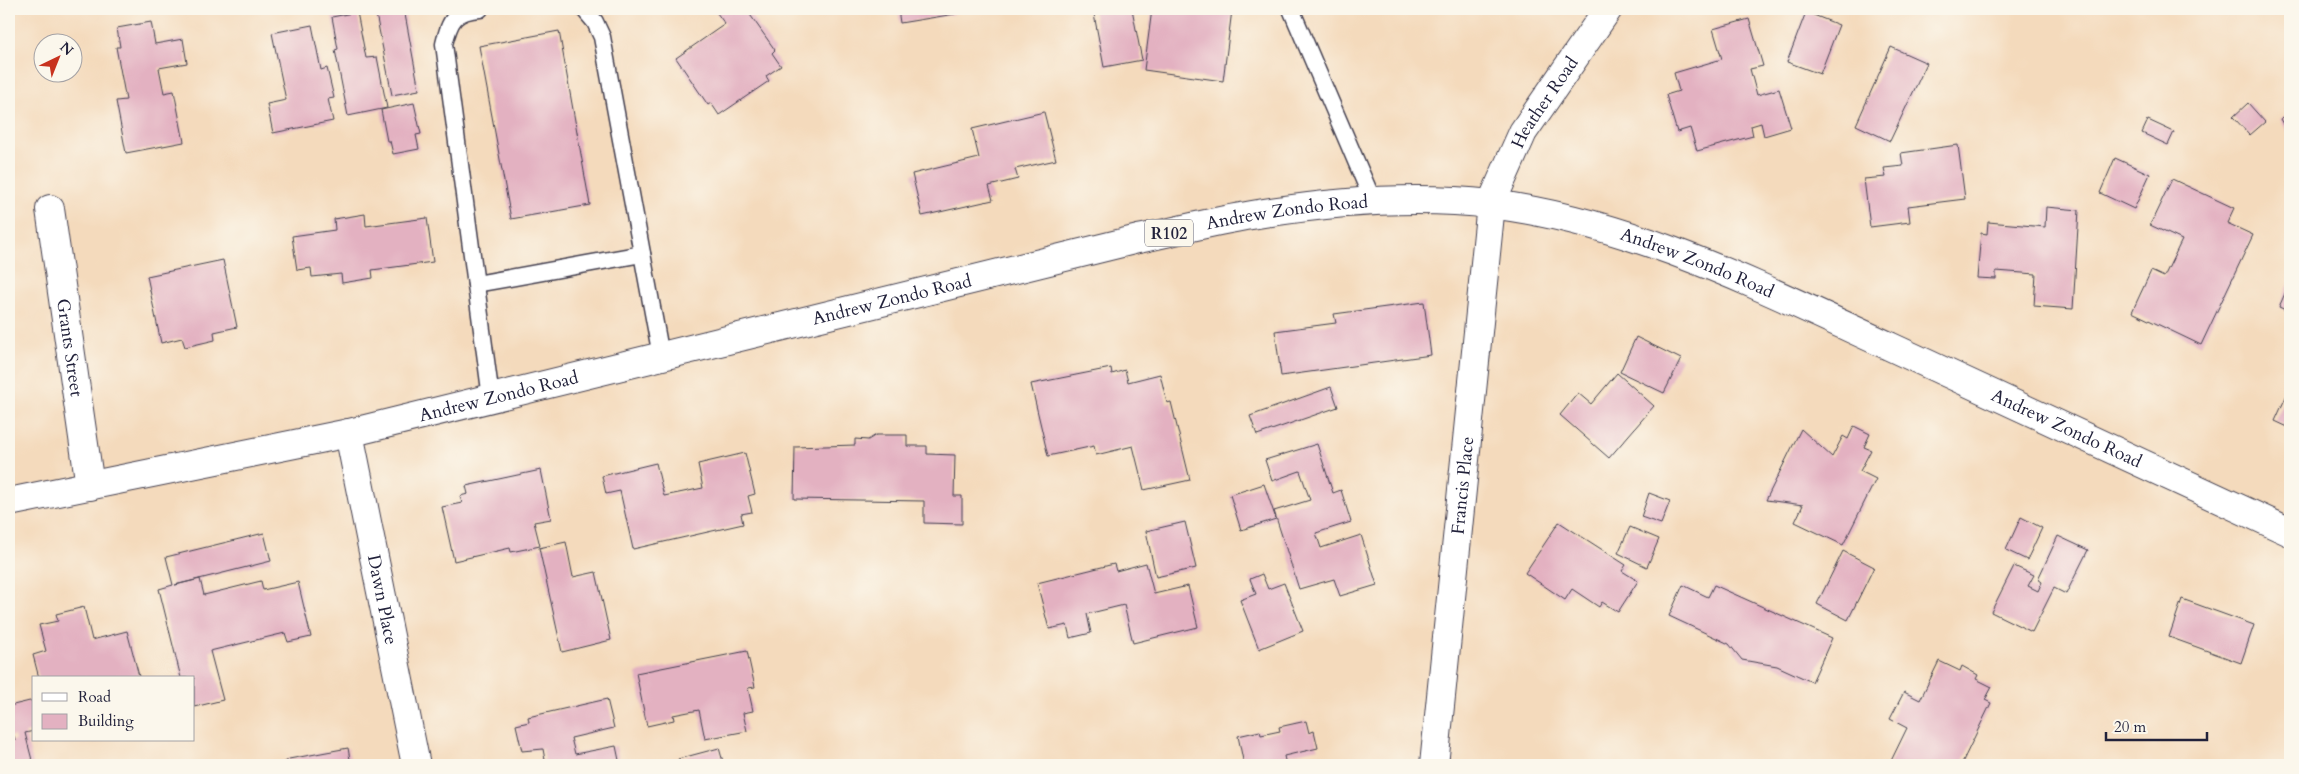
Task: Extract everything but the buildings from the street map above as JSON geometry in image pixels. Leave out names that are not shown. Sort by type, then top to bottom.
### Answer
[{"type":"main road","name":"Heather Road","points":[[1491,204],[1523,132],[1608,9]]},
{"type":"main road","name":"Andrew Zondo Road","points":[[9,502],[349,433],[1138,239],[1233,219],[1373,201],[1443,200],[1491,204],[1564,217],[1637,237],[1736,276],[2290,532]]},
{"type":"main road","name":"Francis Place","points":[[1434,765],[1491,204]]},
{"type":"main road","name":"Grants Street","points":[[50,209],[90,486]]},
{"type":"main road","name":"Dawn Place","points":[[349,433],[416,765]]},
{"type":"lane","points":[[480,9],[466,10],[456,16],[448,29],[444,44],[492,398]]},
{"type":"lane","points":[[584,9],[595,22],[602,37],[661,356]]},
{"type":"lane","points":[[1291,9],[1373,201]]},
{"type":"lane","points":[[476,284],[642,254]]}]
